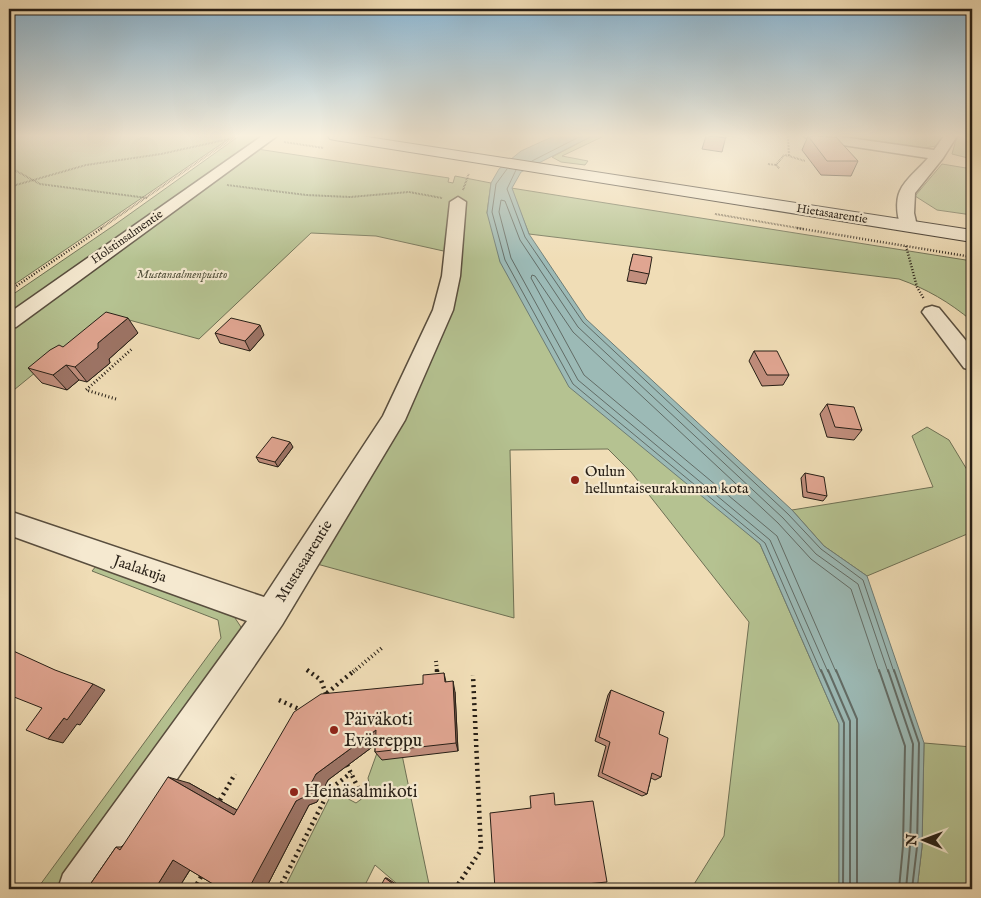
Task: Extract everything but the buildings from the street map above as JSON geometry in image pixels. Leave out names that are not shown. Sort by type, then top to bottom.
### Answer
[{"type":"street","name":"Holstinsalmentie","points":[[9,322],[210,178]]},
{"type":"street","name":"Hietasaarentie","points":[[605,178],[972,236]]},
{"type":"street","points":[[904,225],[907,192],[919,178]]},
{"type":"street","name":"Mustasaarentie","points":[[78,889],[271,614],[393,420],[443,310],[451,276],[458,202]]},
{"type":"street","points":[[932,312],[972,363]]},
{"type":"street","name":"Jaalakuja","points":[[9,524],[271,614]]},
{"type":"path","points":[[28,178],[40,184],[147,198]]},
{"type":"path","points":[[9,188],[44,178]]},
{"type":"path","points":[[9,291],[175,178]]},
{"type":"path","points":[[204,182],[306,195],[350,196],[410,192],[458,202]]},
{"type":"path","points":[[710,213],[972,257]]},
{"type":"path","points":[[904,225],[906,246],[917,287],[932,312]]},
{"type":"path","points":[[116,399],[86,390],[133,348]]},
{"type":"path","points":[[327,692],[383,647]]},
{"type":"path","points":[[436,660],[437,686]]},
{"type":"path","points":[[307,670],[316,674],[323,682],[327,692],[328,706]]},
{"type":"path","points":[[455,889],[481,850],[473,675]]},
{"type":"path","points":[[279,700],[304,712]]},
{"type":"path","points":[[347,765],[363,798]]},
{"type":"path","points":[[279,889],[330,790],[351,773]]},
{"type":"path","points":[[220,800],[235,774]]},
{"type":"path","points":[[197,871],[210,879]]},
{"type":"path","points":[[194,889],[202,874]]},
{"type":"green space","points":[[9,178],[171,178],[9,288]]},
{"type":"green space","points":[[180,178],[205,178],[9,316],[9,297]]},
{"type":"green space","name":"Mustansalmenpuisto","points":[[217,178],[448,178],[448,182],[453,183],[454,178],[465,178],[491,183],[487,213],[649,448],[760,544],[839,724],[839,889],[691,889],[724,836],[749,622],[631,472],[608,449],[510,450],[514,618],[317,564],[425,341],[448,252],[376,236],[311,233],[199,339],[107,314],[9,394],[9,328]]},
{"type":"green space","points":[[930,178],[972,178],[972,215],[937,210],[915,196]]},
{"type":"green space","points":[[511,188],[972,261],[972,321],[937,297],[899,279],[529,234]]},
{"type":"green space","points":[[927,427],[949,440],[972,478],[972,532],[867,576],[824,546],[792,510],[933,487],[912,436]]},
{"type":"green space","points":[[97,565],[233,615],[241,627],[232,656],[63,889],[37,889],[221,638],[218,620],[92,571]]},
{"type":"green space","points":[[924,743],[972,747],[972,889],[917,889],[922,847]]},
{"type":"green space","points":[[401,750],[430,889],[403,889],[375,865],[363,889],[284,889],[333,791],[356,803],[371,792],[368,778],[377,753]]},
{"type":"water","points":[[494,178],[518,178],[512,188],[529,234],[586,319],[792,510],[824,546],[867,576],[924,743],[922,847],[917,889],[839,889],[839,724],[760,544],[569,387],[500,262],[487,213],[491,183]]},
{"type":"place","name":"Oulun helluntaiseurakunnan kota","points":[[575,480]]},
{"type":"place","name":"Päiväkoti Eväsreppu","points":[[334,730]]},
{"type":"place","name":"Heinäsalmikoti","points":[[294,792]]}]
